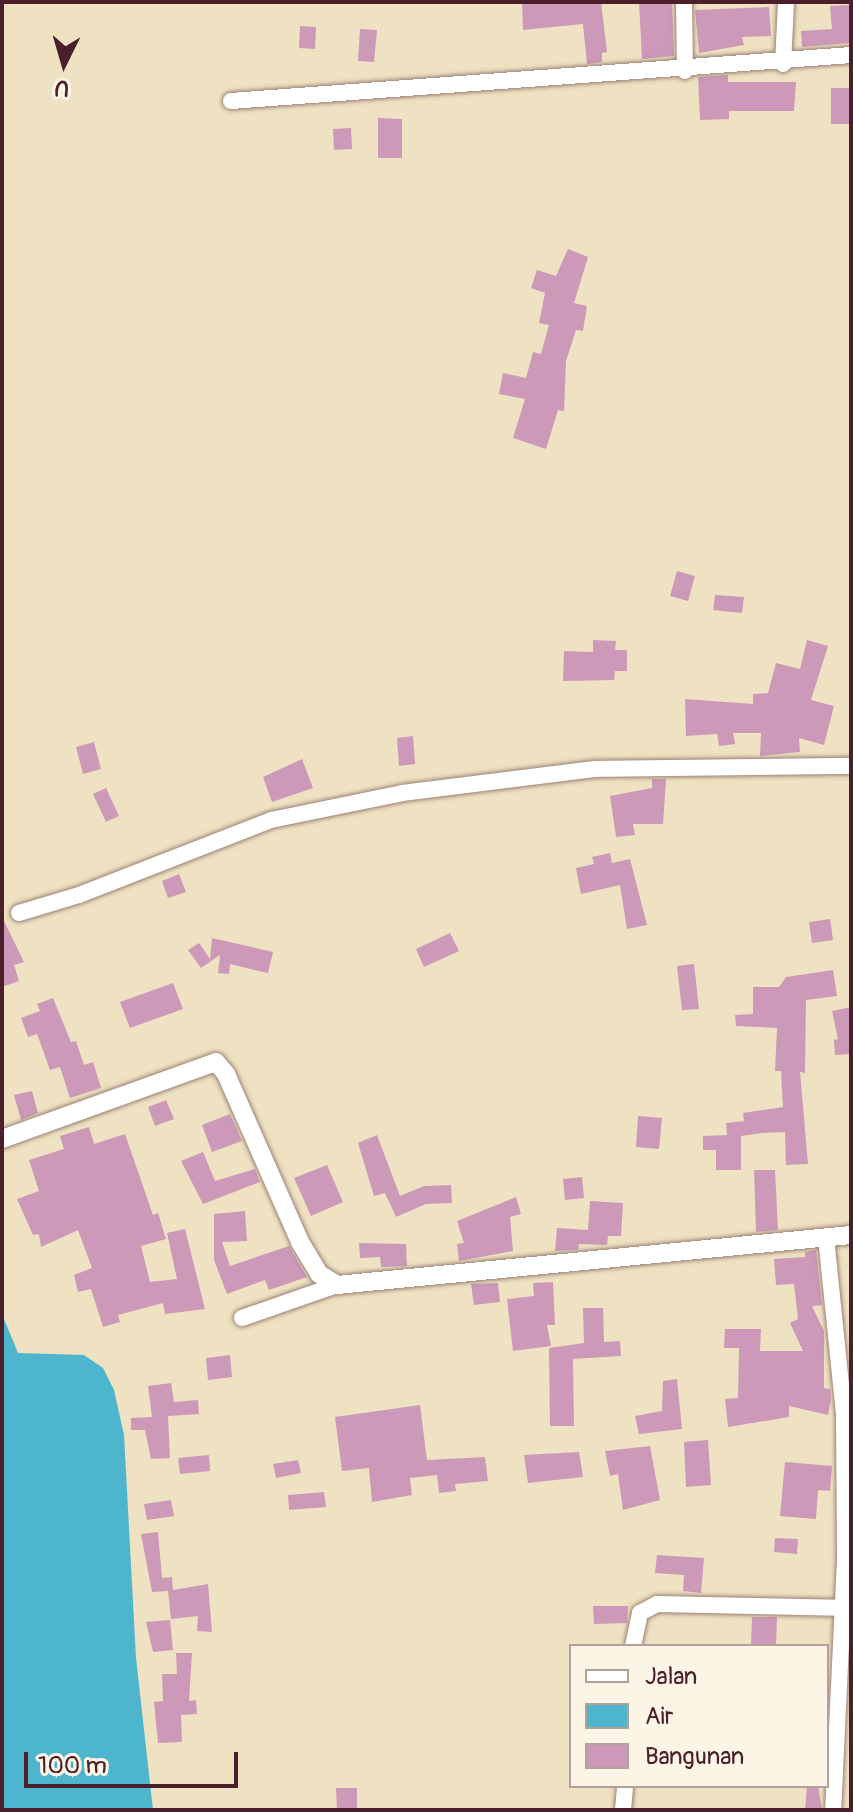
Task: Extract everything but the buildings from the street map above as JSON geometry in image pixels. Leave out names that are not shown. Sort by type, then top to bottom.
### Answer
[{"type":"street","points":[[684,2],[685,71]]},
{"type":"street","points":[[783,64],[786,2]]},
{"type":"street","points":[[231,101],[783,64],[851,55]]},
{"type":"street","points":[[19,913],[92,890],[271,820],[402,793],[595,769],[851,766]]},
{"type":"street","points":[[2,1139],[216,1062],[226,1074],[300,1242],[319,1274],[337,1285]]},
{"type":"street","points":[[242,1318],[337,1285],[851,1235]]},
{"type":"street","points":[[826,1237],[844,1415],[847,1608],[833,1810]]},
{"type":"street","points":[[633,1644],[640,1613],[657,1604],[847,1608]]},
{"type":"street","points":[[623,1810],[625,1788]]},
{"type":"water","points":[[2,1314],[18,1353],[84,1355],[103,1368],[114,1390],[124,1435],[136,1658],[153,1810],[2,1810]]}]
